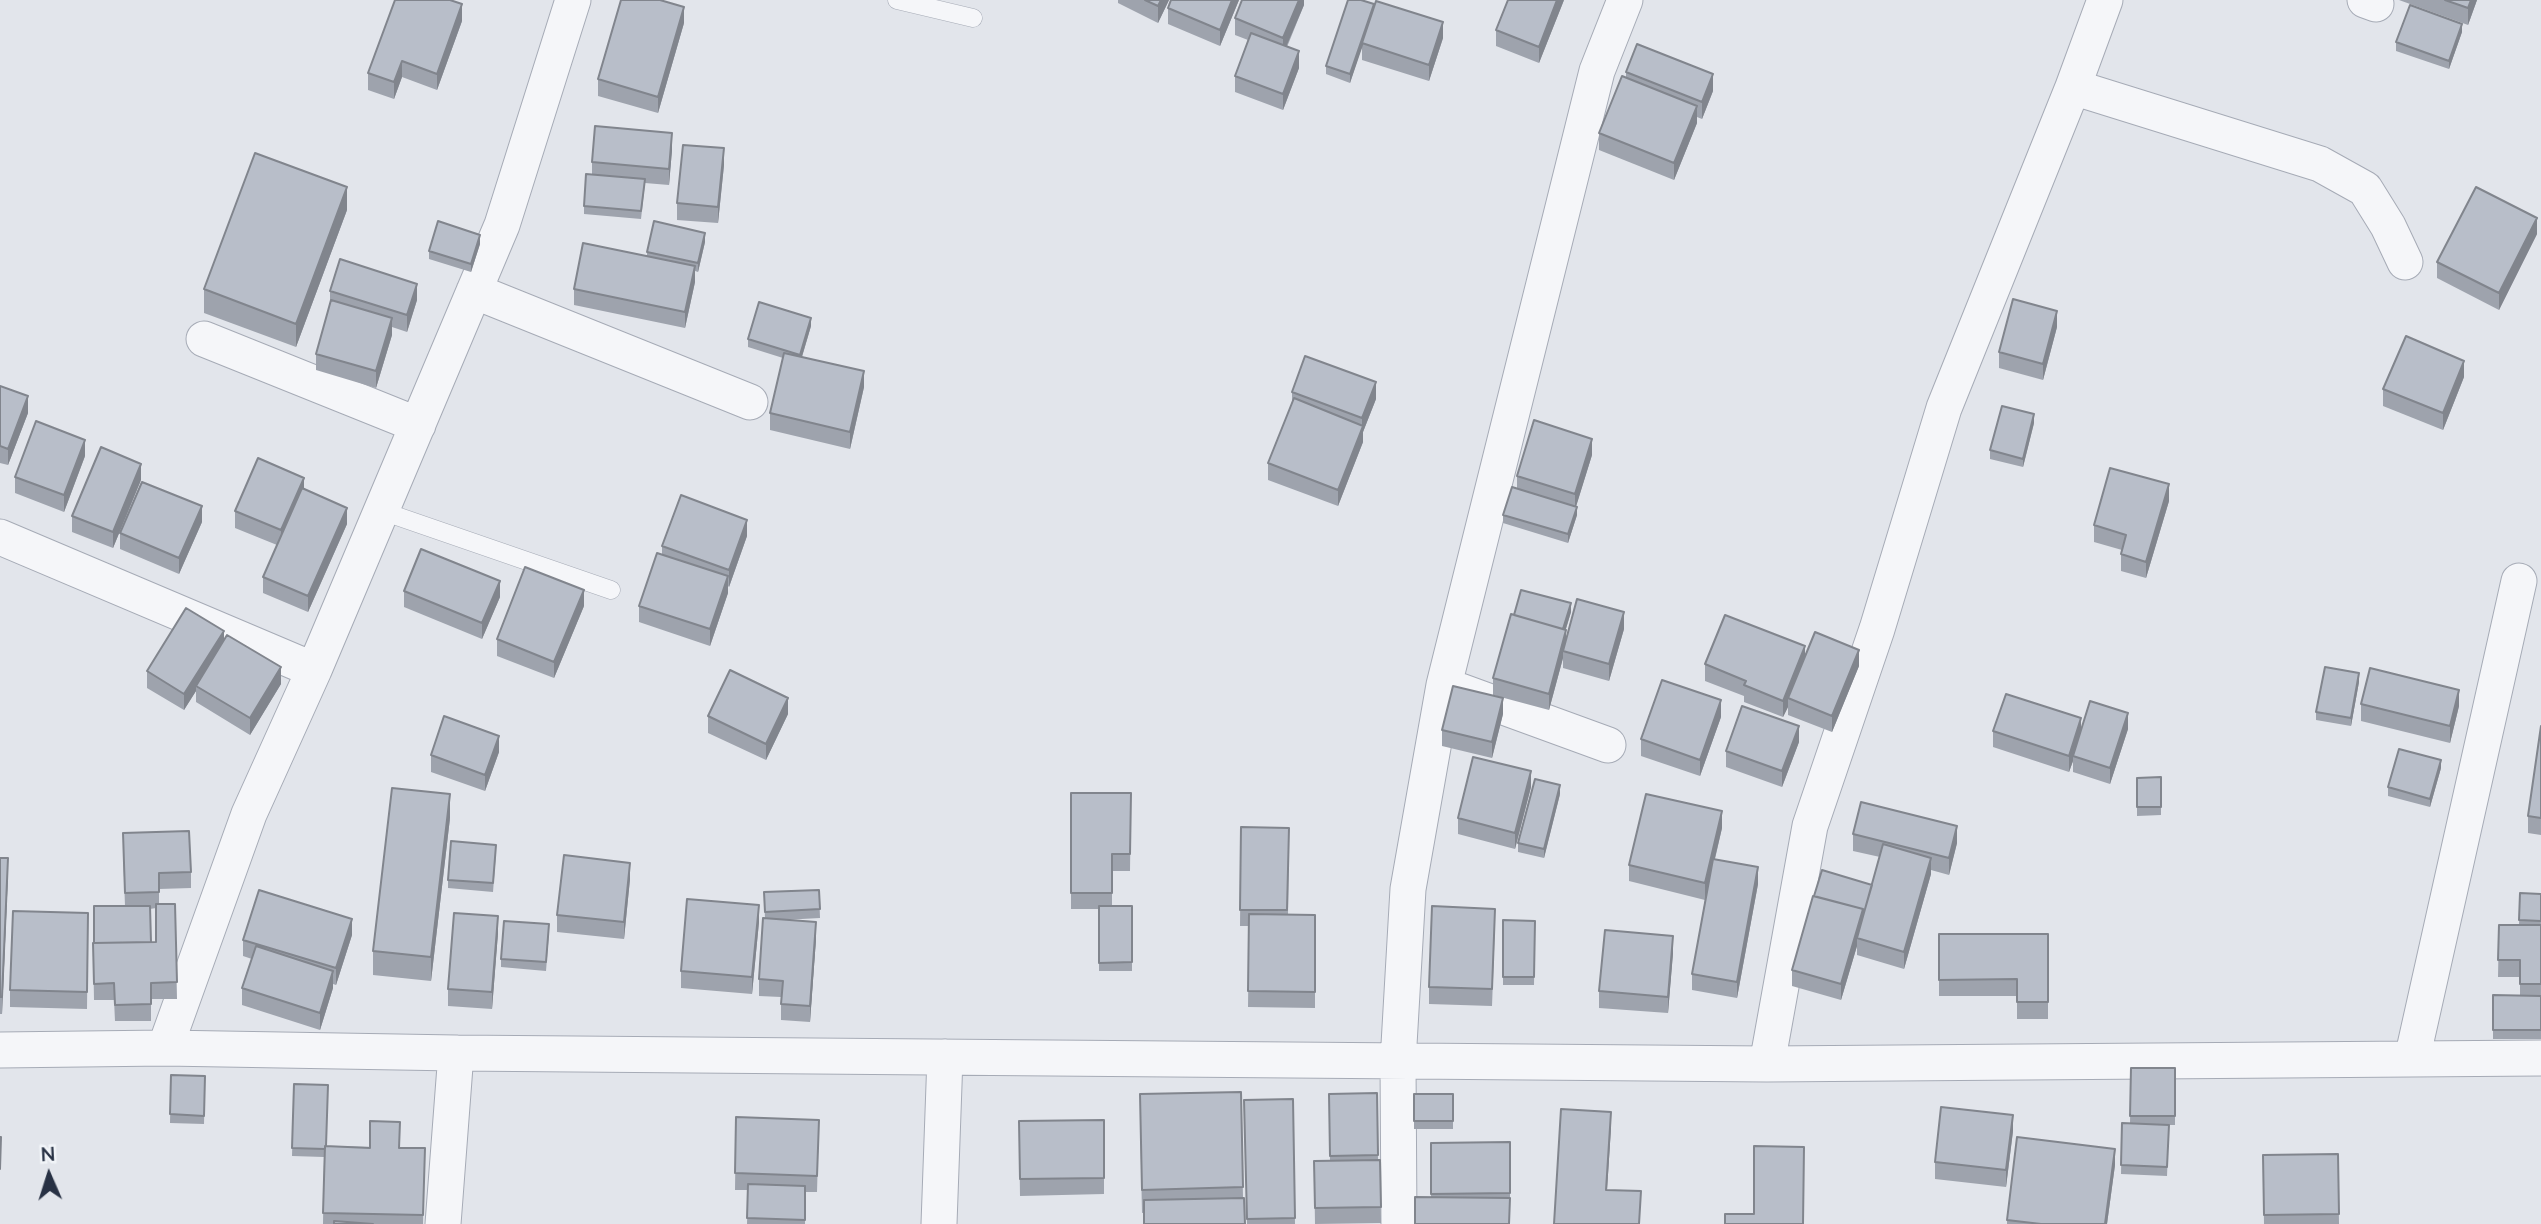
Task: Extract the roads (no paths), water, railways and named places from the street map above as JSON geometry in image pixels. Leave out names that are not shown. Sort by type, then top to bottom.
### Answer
[{"type":"street","points":[[165,1048],[249,814],[314,670],[502,225],[573,0]]},
{"type":"street","points":[[1399,1224],[1398,1062],[1408,889],[1444,685],[1597,71],[1625,0]]},
{"type":"street","points":[[1767,1063],[1810,826],[1877,629],[1944,408],[2073,88],[2105,0]]},
{"type":"street","points":[[2073,88],[2320,164],[2365,189],[2388,226],[2404,262]]},
{"type":"street","points":[[474,291],[750,402]]},
{"type":"street","points":[[204,339],[418,425]]},
{"type":"street","points":[[0,537],[314,670]]},
{"type":"street","points":[[2412,1059],[2519,581]]},
{"type":"street","points":[[1444,685],[1608,745]]},
{"type":"street","points":[[0,1050],[165,1048],[1398,1062],[1767,1063],[2541,1058]]},
{"type":"street","points":[[443,1224],[456,1053]]},
{"type":"street","points":[[939,1224],[945,1057]]},
{"type":"lane","points":[[897,0],[973,18]]},
{"type":"lane","points":[[382,511],[611,590]]}]
